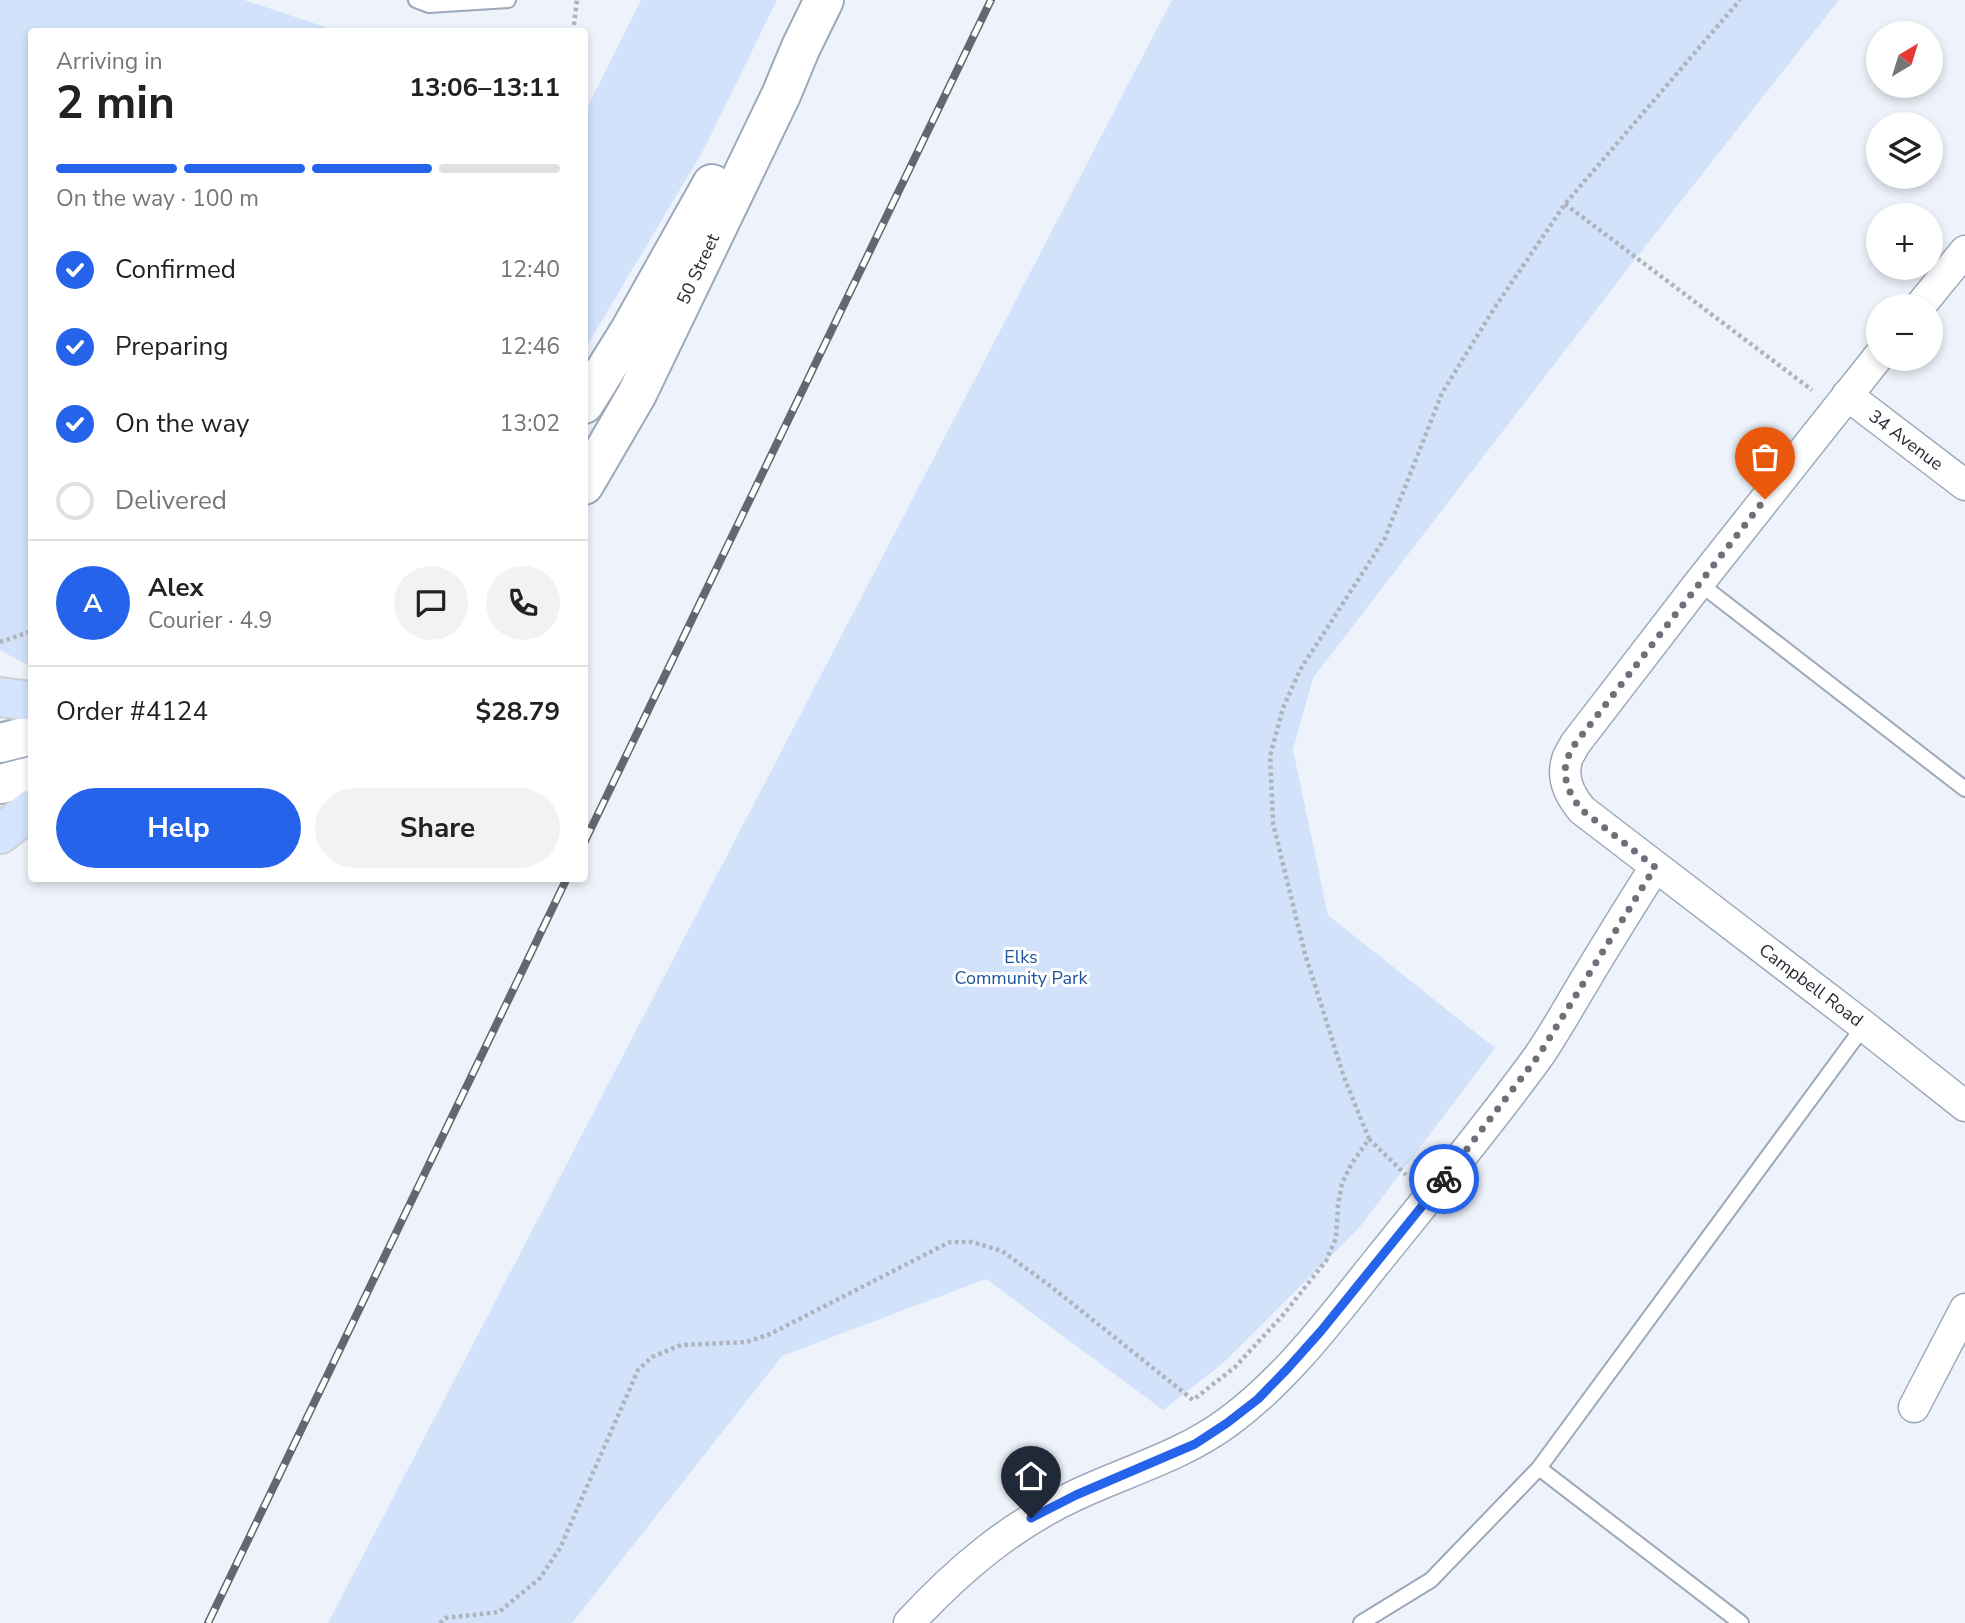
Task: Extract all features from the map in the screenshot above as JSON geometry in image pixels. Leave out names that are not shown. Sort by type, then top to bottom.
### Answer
[{"type":"main road","name":"50 Street","points":[[588,478],[637,394],[824,0]]},
{"type":"main road","name":"50 Street","points":[[588,398],[629,332],[719,171],[801,47]]},
{"type":"main road","points":[[0,697],[28,700]]},
{"type":"main road","points":[[0,743],[28,736]]},
{"type":"main road","points":[[0,784],[28,777]]},
{"type":"main road","points":[[0,834],[28,812]]},
{"type":"street","points":[[1930,294],[1965,251]]},
{"type":"street","points":[[1699,583],[1867,371]]},
{"type":"street","name":"34 Avenue","points":[[1838,406],[1965,485]]},
{"type":"street","name":"Campbell Road","points":[[1699,583],[1575,744],[1566,761],[1566,780],[1572,799],[1582,810],[1965,1106]]},
{"type":"street","points":[[909,1623],[969,1564],[1017,1527],[1076,1495],[1195,1444],[1258,1399],[1321,1331],[1539,1055],[1655,867]]},
{"type":"street","points":[[1914,1407],[1965,1309]]},
{"type":"lane","points":[[416,0],[429,5],[508,0]]},
{"type":"lane","points":[[1699,583],[1965,789]]},
{"type":"lane","points":[[1360,1623],[1431,1580],[1539,1468],[1864,1026]]},
{"type":"lane","points":[[1539,1468],[1741,1623]]},
{"type":"path","points":[[574,28],[577,0]]},
{"type":"path","points":[[1431,1195],[1397,1169],[1369,1139],[1344,1077],[1305,954],[1272,823],[1270,756],[1283,708],[1300,670],[1385,538],[1442,393],[1495,307],[1565,204],[1740,0]]},
{"type":"path","points":[[1565,204],[1811,390],[1838,406]]},
{"type":"path","points":[[0,642],[28,632]]},
{"type":"path","points":[[440,1623],[445,1618],[499,1612],[540,1578],[560,1548],[638,1370],[652,1357],[681,1345],[747,1342],[770,1334],[950,1242],[972,1242],[1002,1251],[1049,1285],[1193,1400],[1235,1367],[1283,1315],[1326,1261],[1336,1238],[1342,1183],[1369,1139]]},
{"type":"green space","points":[[0,0],[244,0],[328,28],[28,28],[28,665],[0,650]]},
{"type":"green space","points":[[641,0],[777,0],[704,149],[588,344],[588,106]]},
{"type":"green space","name":"Elks Community Park","points":[[1172,0],[1839,0],[1633,262],[1313,678],[1293,750],[1328,915],[1495,1048],[1359,1228],[1221,1365],[1163,1410],[986,1279],[782,1356],[572,1623],[328,1623]]},
{"type":"railway","points":[[588,835],[991,0]]},
{"type":"railway","points":[[208,1623],[565,882]]},
{"type":"way so far","points":[[1444,1179],[1539,1055],[1655,867],[1582,810],[1572,799],[1566,780],[1566,761],[1575,744],[1765,499]]},
{"type":"route","points":[[1031,1518],[1076,1495],[1195,1444],[1258,1399],[1321,1331],[1444,1179]]}]
